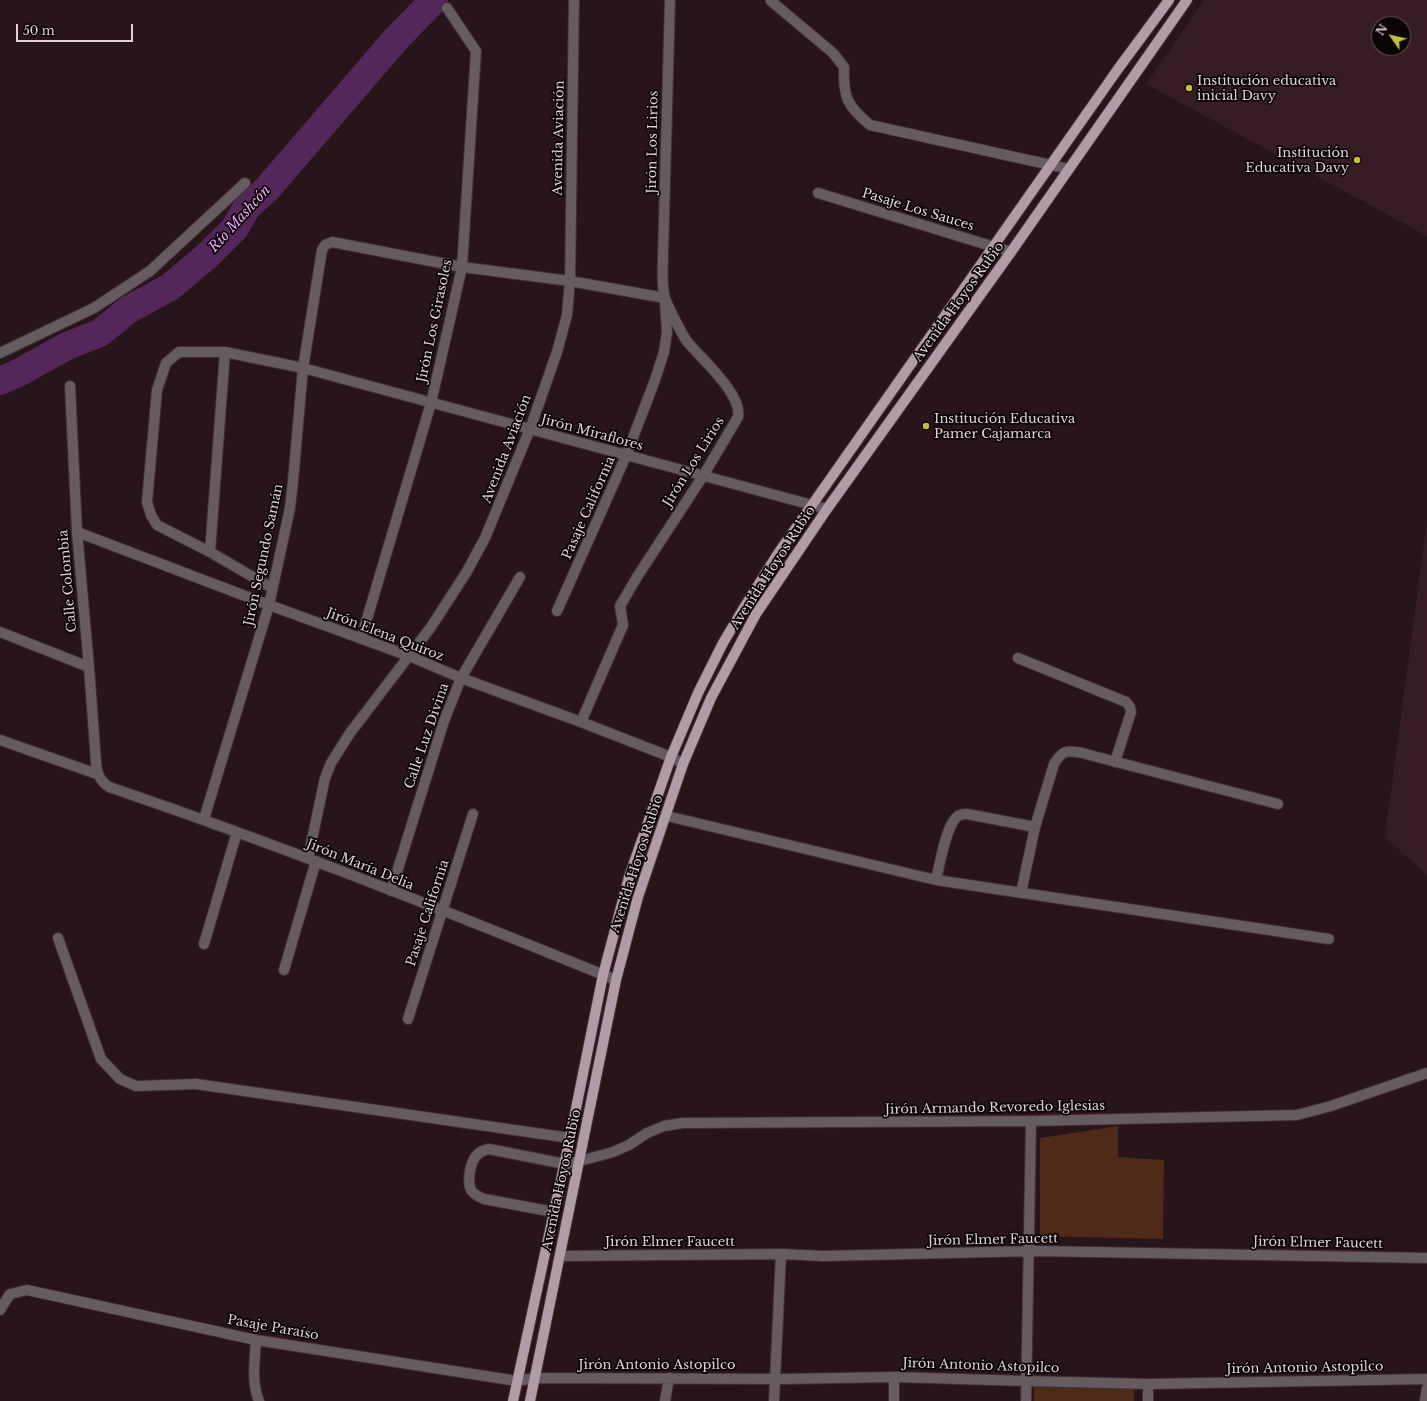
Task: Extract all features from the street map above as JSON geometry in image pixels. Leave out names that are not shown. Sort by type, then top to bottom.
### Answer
[{"type":"main road","name":"Avenida Hoyos Rubio","points":[[513,1401],[570,1138],[603,975],[629,877],[670,757],[698,693],[723,643],[779,552],[931,335],[1052,166],[1118,69],[1170,0]]},
{"type":"main road","name":"Avenida Hoyos Rubio","points":[[530,1401],[616,980],[638,897],[667,816],[683,764],[711,698],[756,614],[827,509],[1011,252],[1187,0]]},
{"type":"main road","points":[[931,335],[945,344]]},
{"type":"street","name":"Avenida Aviación","points":[[284,970],[312,859],[325,778],[331,762],[350,733],[431,627],[466,573],[485,538],[530,429],[557,352],[567,314],[570,281],[574,0]]},
{"type":"street","name":"Jirón Los Lirios","points":[[581,722],[622,625],[620,606],[637,577],[703,476],[738,417],[738,408],[716,372],[686,339],[665,298],[663,284],[663,255],[670,0]]},
{"type":"street","points":[[771,1],[833,53],[844,67],[843,85],[848,103],[857,115],[870,126],[1069,169]]},
{"type":"street","name":"Jirón Los Girasoles","points":[[361,639],[431,404],[462,267],[476,51],[447,8]]},
{"type":"street","points":[[0,353],[94,308],[150,271],[245,183]]},
{"type":"street","name":"Pasaje Los Sauces","points":[[818,193],[1011,252]]},
{"type":"street","name":"Jirón Segundo Samán","points":[[204,819],[268,605],[291,501],[303,368],[322,250],[325,245],[332,242],[462,267]]},
{"type":"street","points":[[462,267],[570,281],[665,298]]},
{"type":"street","name":"Pasaje California","points":[[557,611],[626,456],[655,380],[664,352],[667,332],[665,298]]},
{"type":"street","name":"Jirón Miraflores","points":[[272,588],[210,552],[157,525],[151,515],[147,502],[157,390],[166,363],[179,352],[225,352],[303,368],[431,404],[530,429],[827,509]]},
{"type":"street","points":[[210,552],[225,352]]},
{"type":"street","name":"Calle Colombia","points":[[70,386],[77,532],[97,774]]},
{"type":"street","name":"Jirón Elena Quiroz","points":[[77,532],[268,605],[409,656],[461,678],[581,722],[670,757],[683,764]]},
{"type":"street","name":"Calle Luz Divina","points":[[391,891],[434,750],[461,678],[520,577]]},
{"type":"street","points":[[0,632],[89,667]]},
{"type":"street","points":[[1018,658],[1126,702],[1130,707],[1131,712],[1115,762]]},
{"type":"street","points":[[0,740],[97,774]]},
{"type":"street","points":[[1020,893],[1035,827],[1054,764],[1058,757],[1064,752],[1071,751],[1278,804]]},
{"type":"street","name":"Jirón María Delia","points":[[97,774],[109,787],[204,819],[312,859],[616,980]]},
{"type":"street","name":"Pasaje California","points":[[408,1019],[473,814]]},
{"type":"street","points":[[936,880],[948,829],[960,814],[1035,827]]},
{"type":"street","points":[[667,816],[936,880],[1329,939]]},
{"type":"street","points":[[204,944],[237,832]]},
{"type":"street","points":[[58,938],[101,1059],[120,1079],[136,1086],[196,1084],[570,1138]]},
{"type":"street","points":[[1427,1074],[1427,1082]]},
{"type":"street","name":"Jirón Armando Revoredo Iglesias","points":[[554,1212],[484,1199],[476,1195],[472,1191],[470,1185],[473,1160],[483,1150],[489,1148],[564,1164],[580,1162],[613,1152],[629,1145],[647,1133],[664,1126],[683,1124],[1031,1121],[1296,1115],[1331,1106],[1427,1074]]},
{"type":"street","points":[[1026,1401],[1031,1121]]},
{"type":"street","name":"Jirón Elmer Faucett","points":[[560,1256],[781,1254],[823,1256],[1028,1251],[1427,1258]]},
{"type":"street","points":[[774,1401],[781,1254]]},
{"type":"street","name":"Pasaje Paraíso","points":[[0,1310],[10,1294],[28,1290],[256,1340],[517,1381],[534,1378]]},
{"type":"street","points":[[256,1340],[254,1375],[259,1401]]},
{"type":"street","points":[[894,1376],[894,1401]]},
{"type":"street","name":"Jirón Antonio Astopilco","points":[[534,1378],[774,1379],[894,1376],[1026,1382],[1148,1384],[1427,1379]]},
{"type":"street","points":[[665,1401],[669,1378]]},
{"type":"street","points":[[1148,1384],[1148,1401]]},
{"type":"street","points":[[1425,1401],[1427,1388]]},
{"type":"shaded area","name":"Institución Educativa Davy","points":[[1204,0],[1427,0],[1427,236],[1146,84]]},
{"type":"shaded area","points":[[1427,520],[1427,875],[1385,837]]},
{"type":"shaded area","points":[[1118,1126],[1118,1157],[1164,1160],[1163,1239],[1040,1236],[1040,1138]]},
{"type":"shaded area","points":[[1034,1387],[1134,1389],[1134,1401],[1034,1401]]},
{"type":"waterway","name":"Río Mashcón","points":[[0,381],[20,372],[67,346],[100,333],[128,310],[170,287],[207,256],[235,228],[247,207],[267,189],[396,39],[434,0]]},
{"type":"place","name":"Institución educativa inicial Davy","points":[[1189,88]]},
{"type":"place","name":"Institución Educativa Davy","points":[[1357,160]]},
{"type":"place","name":"Institución Educativa Pamer Cajamarca","points":[[926,426]]}]
